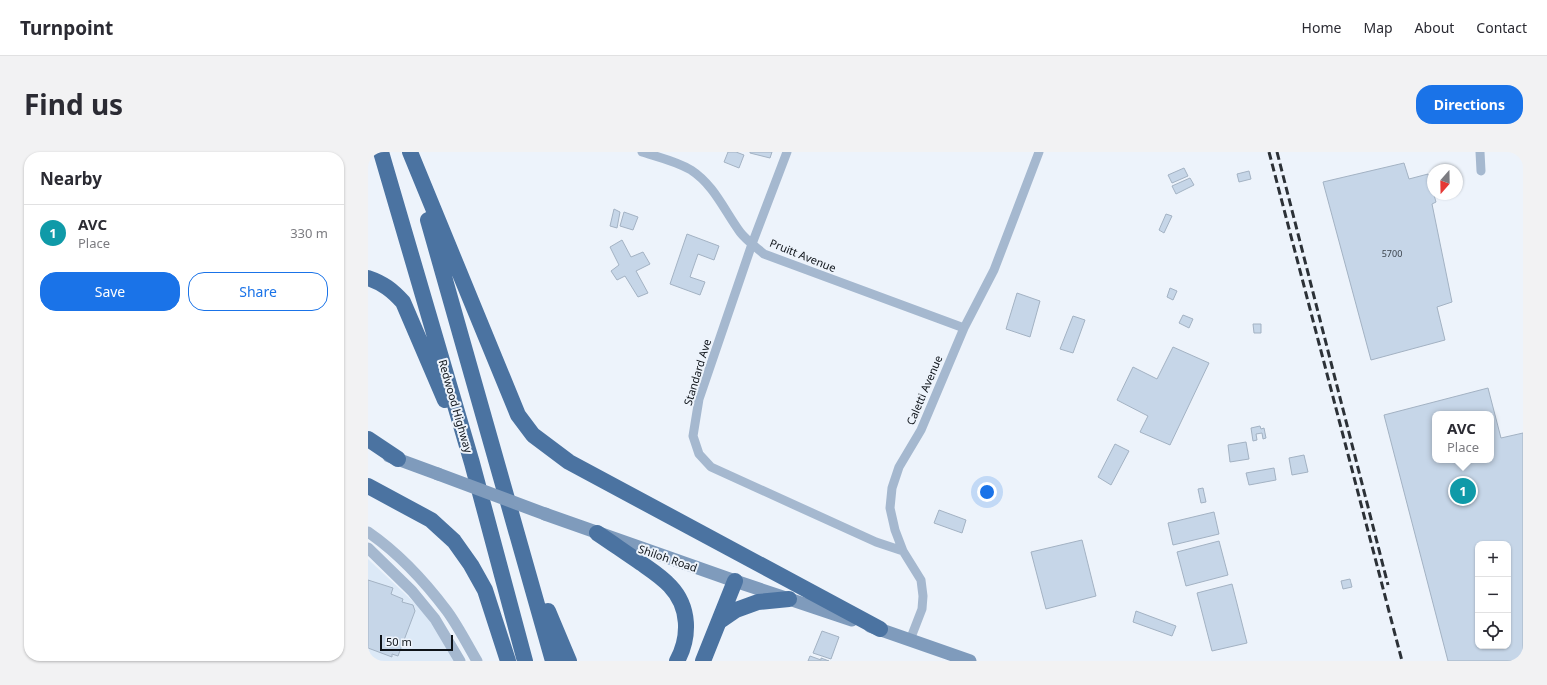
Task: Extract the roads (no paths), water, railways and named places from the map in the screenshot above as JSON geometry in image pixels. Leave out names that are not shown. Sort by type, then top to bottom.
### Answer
[{"type":"highway","name":"Redwood Highway","points":[[381,152],[472,463],[525,661]]},
{"type":"highway","points":[[410,152],[553,661]]},
{"type":"highway","points":[[410,152],[518,415],[533,435],[569,462],[880,629]]},
{"type":"highway","points":[[368,278],[381,282],[393,291],[403,302],[472,463]]},
{"type":"highway","points":[[368,439],[398,459]]},
{"type":"highway","points":[[368,486],[431,520],[454,541],[471,565],[485,590],[508,661]]},
{"type":"highway","points":[[597,533],[671,586],[680,600],[685,612],[686,637],[682,652],[677,661]]},
{"type":"highway","points":[[518,535],[569,661]]},
{"type":"highway","points":[[703,661],[735,581]]},
{"type":"highway","points":[[720,620],[736,610],[758,602],[790,598]]},
{"type":"main road","name":"Shiloh Road","points":[[368,447],[597,533],[970,661]]},
{"type":"street","name":"Pruitt Avenue","points":[[642,152],[690,169],[702,178],[713,191],[741,233],[764,254],[781,262],[964,328]]},
{"type":"street","name":"Standard Ave","points":[[787,152],[752,244],[699,399],[693,436],[699,454],[711,467],[876,542],[903,551]]},
{"type":"street","name":"Caletti Avenue","points":[[910,640],[922,608],[923,596],[921,580],[903,551],[895,530],[890,508],[892,488],[899,467],[921,430],[964,328],[994,270],[1039,152]]},
{"type":"street","points":[[1480,152],[1481,171]]},
{"type":"street","points":[[368,532],[378,539],[414,573],[447,611],[477,661]]},
{"type":"street","points":[[368,548],[412,591],[435,619],[460,661]]},
{"type":"railway","points":[[1269,152],[1402,661]]},
{"type":"railway","points":[[1277,152],[1388,585]]},
{"type":"place","name":"AVC","points":[[1463,491]]}]
